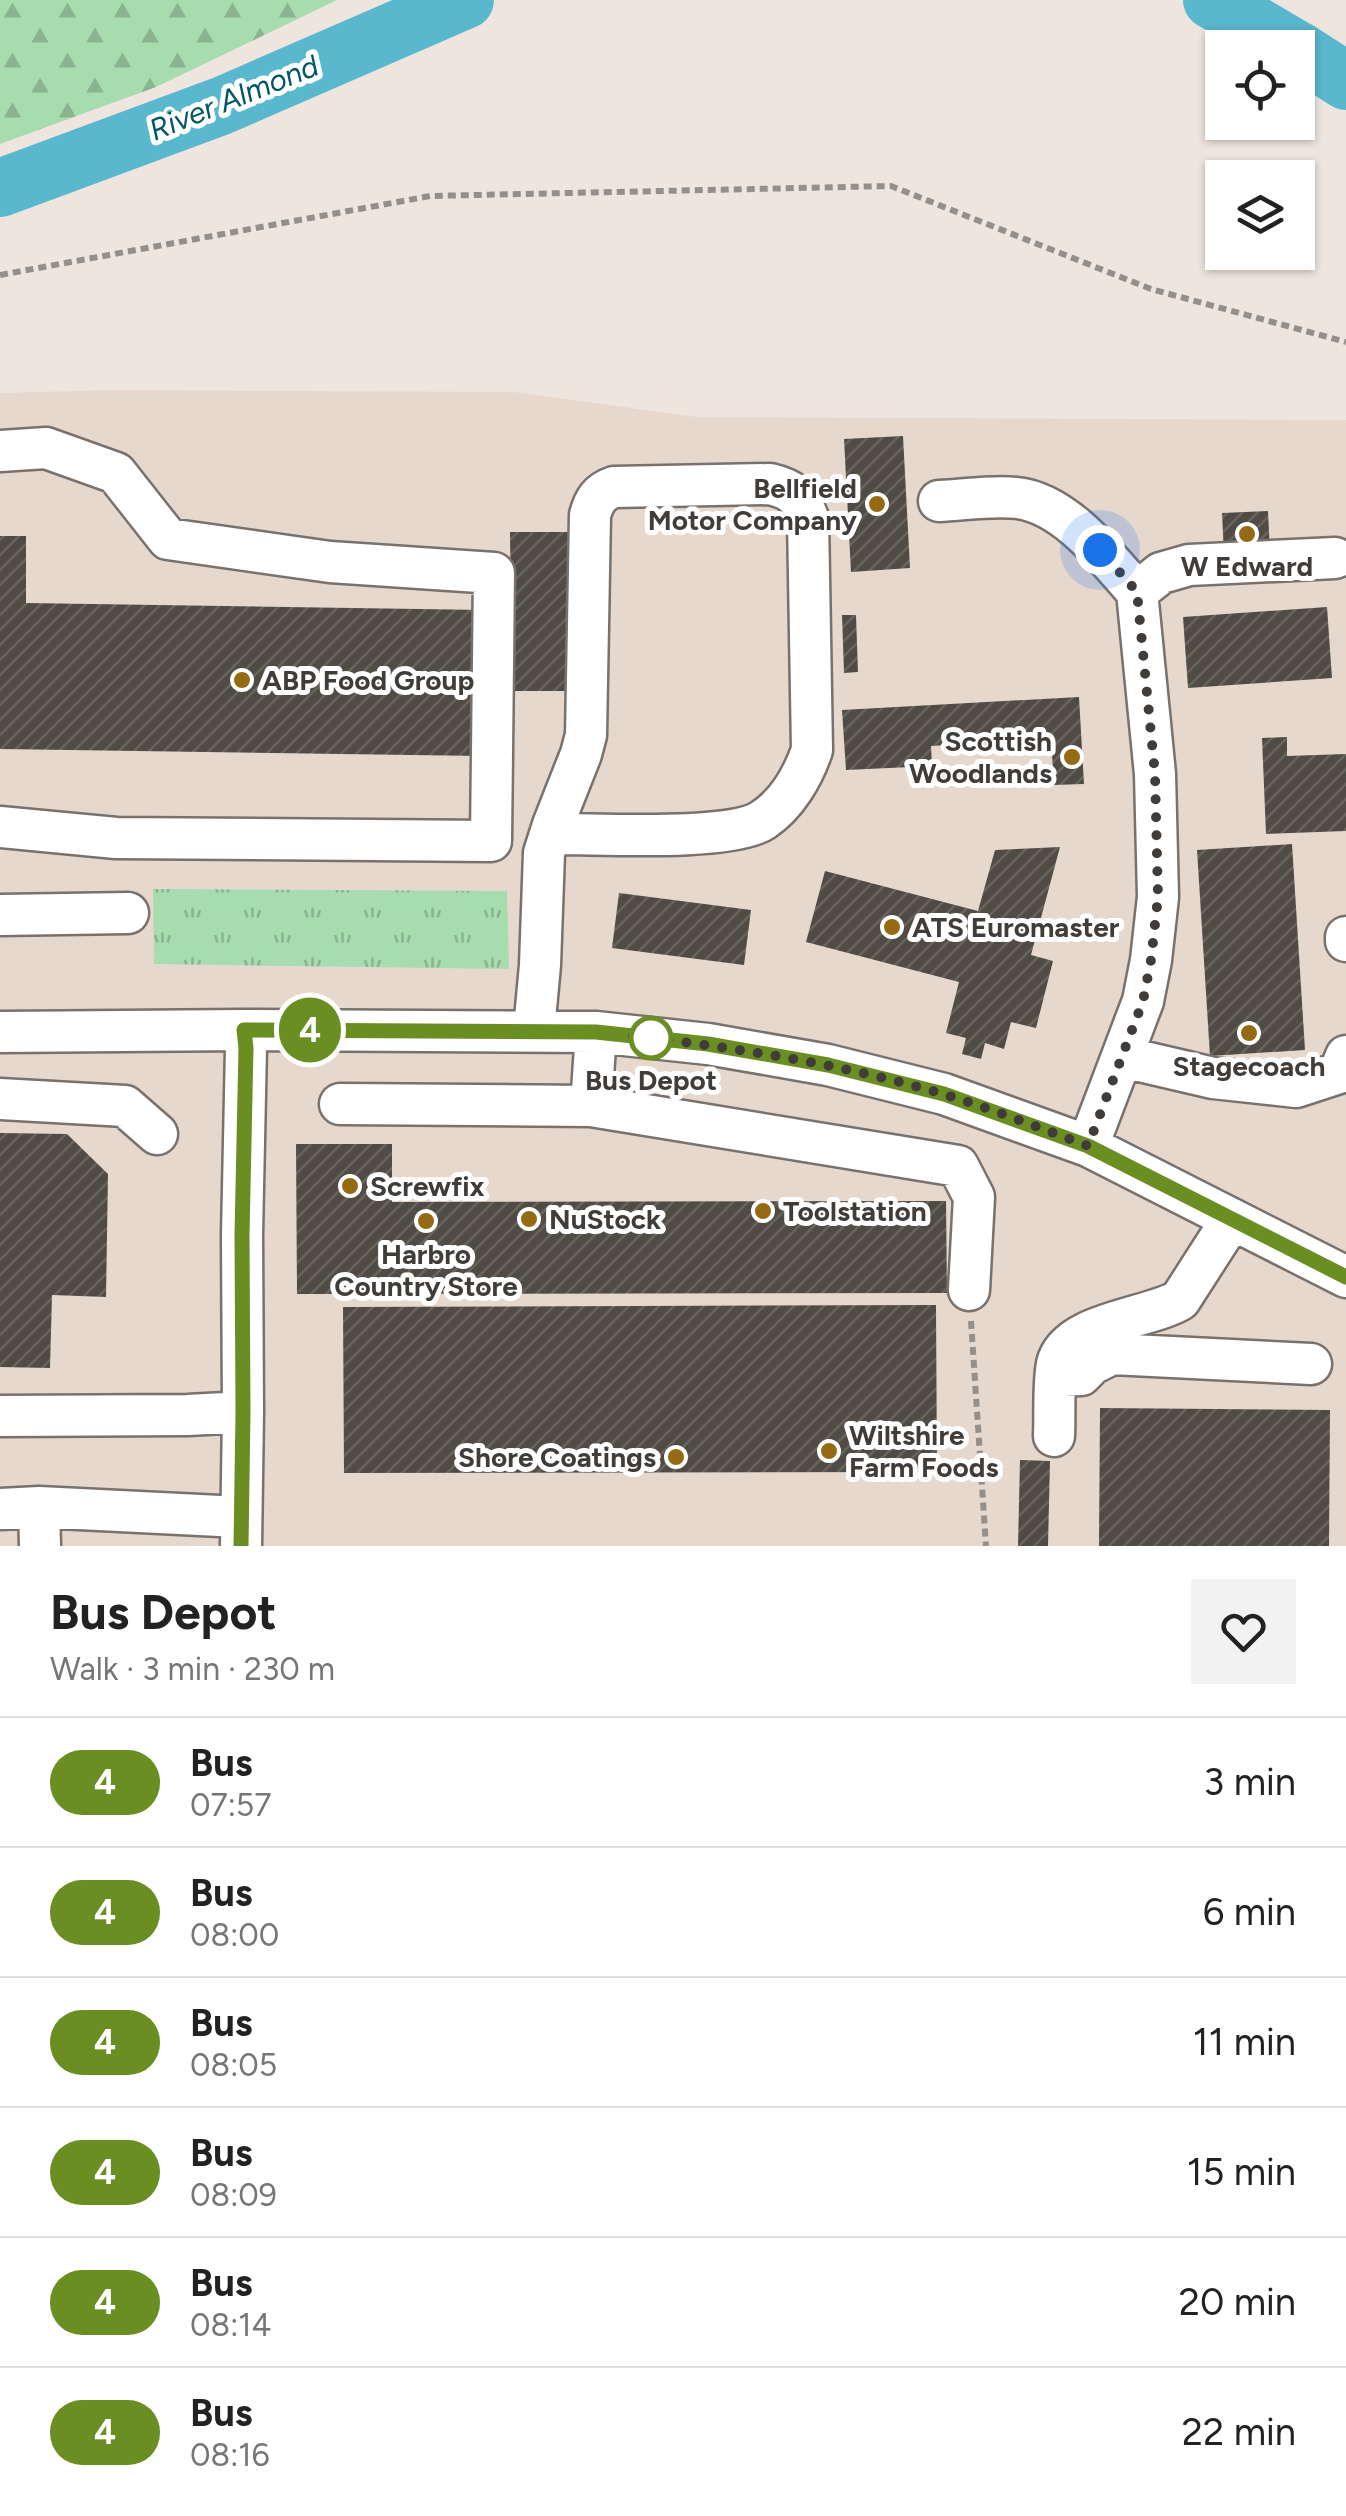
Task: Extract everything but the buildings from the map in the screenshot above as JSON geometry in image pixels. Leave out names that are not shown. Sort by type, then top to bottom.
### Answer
[{"type":"street","points":[[0,451],[46,448],[116,473],[168,539],[330,562],[494,573],[491,841],[116,838],[0,828]]},
{"type":"street","points":[[534,1030],[544,853],[549,837],[581,754],[586,735],[590,516],[598,496],[614,487],[770,484],[790,490],[798,496],[808,518],[812,750],[792,790],[762,820],[745,828],[549,837]]},
{"type":"street","points":[[939,501],[1018,498],[1054,510],[1100,550],[1137,592],[1155,774],[1158,897],[1143,1001],[1088,1146]]},
{"type":"street","points":[[1137,592],[1161,573],[1188,564],[1335,558]]},
{"type":"street","points":[[0,914],[128,913]]},
{"type":"street","points":[[26,1521],[240,1531],[244,1030]]},
{"type":"street","points":[[0,1032],[596,1032],[708,1044],[828,1065],[944,1094],[1088,1146],[1346,1278]]},
{"type":"street","points":[[591,1106],[596,1032]]},
{"type":"street","points":[[1122,1057],[1213,1078],[1296,1087],[1339,1073],[1346,1056]]},
{"type":"street","points":[[0,1099],[124,1106],[157,1134]]},
{"type":"street","points":[[340,1104],[591,1106],[958,1166],[974,1197],[969,1290]]},
{"type":"street","points":[[1054,1436],[1057,1361],[1070,1344],[1093,1328],[1180,1300],[1232,1219]]},
{"type":"street","points":[[1056,1376],[1081,1375],[1112,1354],[1311,1364]]},
{"type":"street","points":[[0,1416],[243,1412]]},
{"type":"path","points":[[0,275],[430,196],[890,186],[1151,289],[1346,342]]},
{"type":"path","points":[[969,1290],[986,1546]]},
{"type":"shaded area","points":[[514,392],[697,417],[1346,420],[1346,1546],[0,1546],[0,393]]},
{"type":"green space","points":[[0,0],[337,0],[156,87],[0,144]]},
{"type":"green space","points":[[153,889],[507,891],[509,969],[154,964]]},
{"type":"waterway","name":"River Almond","points":[[0,188],[221,106],[465,0]]},
{"type":"waterway","name":"River Almond","points":[[1212,0],[1263,30]]},
{"type":"waterway","name":"River Almond","points":[[1315,61],[1346,81]]},
{"type":"bus line","name":"4","points":[[241,1546],[244,1030],[596,1032],[708,1044],[828,1065],[944,1094],[1088,1146],[1346,1277]]},
{"type":"place","name":"Bellfield Motor Company","points":[[877,504]]},
{"type":"place","name":"W Edward","points":[[1247,534]]},
{"type":"place","name":"ABP Food Group","points":[[242,680]]},
{"type":"place","name":"Scottish Woodlands","points":[[1072,757]]},
{"type":"place","name":"ATS Euromaster","points":[[892,927]]},
{"type":"place","name":"Stagecoach","points":[[1249,1033]]},
{"type":"place","name":"Bus Depot","points":[[651,1038]]},
{"type":"place","name":"Screwfix","points":[[350,1186]]},
{"type":"place","name":"Toolstation","points":[[763,1211]]},
{"type":"place","name":"NuStock","points":[[529,1219]]},
{"type":"place","name":"Harbro Country Store","points":[[426,1221]]},
{"type":"place","name":"Wiltshire Farm Foods","points":[[829,1451]]},
{"type":"place","name":"Shore Coatings","points":[[676,1457]]},
{"type":"route","points":[[651,1038],[633,1036],[708,1044],[828,1065],[944,1094],[1088,1146],[1143,1001],[1158,897],[1155,774],[1137,592],[1100,550]]}]
